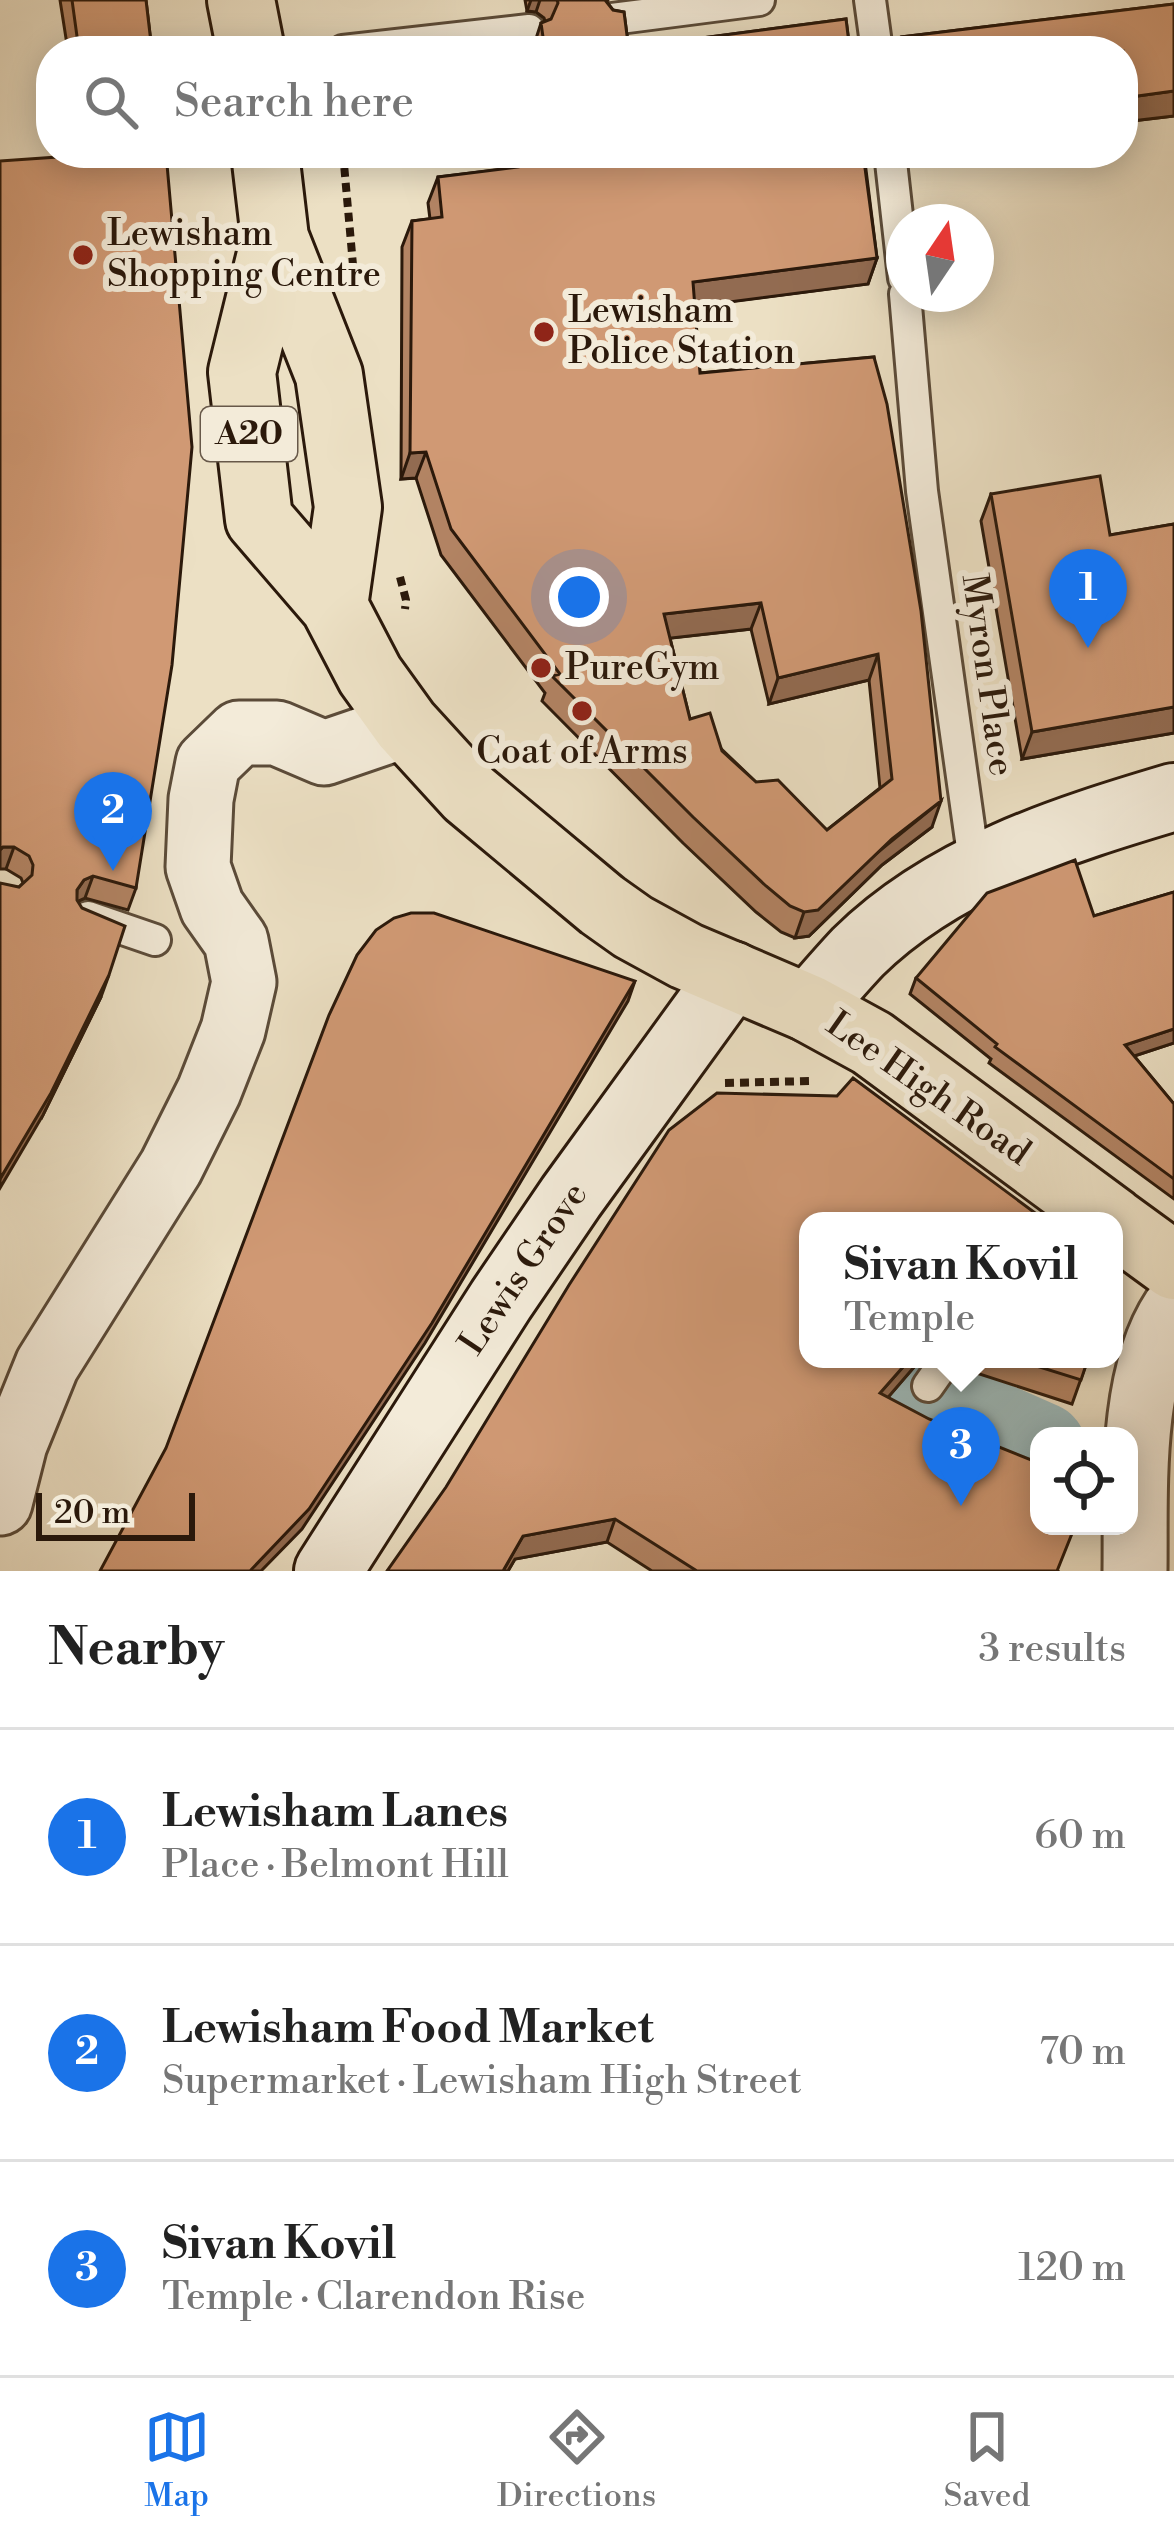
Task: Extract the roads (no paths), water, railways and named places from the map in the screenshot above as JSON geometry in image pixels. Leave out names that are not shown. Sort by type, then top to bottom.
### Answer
[{"type":"highway","points":[[241,0],[248,36]]},
{"type":"highway","name":"A20","points":[[267,168],[275,238],[329,375],[348,507],[334,606]]},
{"type":"highway","name":"A20","points":[[275,238],[242,372],[260,519],[334,606],[370,675],[406,725],[470,794],[633,927],[732,975]]},
{"type":"highway","name":"Lee High Road","points":[[732,975],[872,1043],[1085,1212]]},
{"type":"highway","name":"Lee High Road","points":[[1123,1236],[1174,1267]]},
{"type":"street","points":[[0,1503],[15,1444],[47,1365],[171,1168],[233,1030],[244,982],[236,940],[212,907],[198,867],[208,763],[238,734],[277,733],[324,753],[406,725]]},
{"type":"street","points":[[808,1008],[860,950],[929,896],[975,869],[1090,822],[1174,797]]},
{"type":"street","name":"Lewis Grove","points":[[328,1571],[501,1300],[732,975]]},
{"type":"street","points":[[1135,1551],[1140,1415],[1157,1336],[1174,1309]]},
{"type":"lane","points":[[612,19],[759,0]]},
{"type":"lane","points":[[870,0],[875,36]]},
{"type":"lane","points":[[470,36],[529,29]]},
{"type":"lane","points":[[892,168],[896,204]]},
{"type":"lane","name":"Myron Place","points":[[907,312],[922,491],[975,869]]},
{"type":"lane","points":[[88,917],[155,940]]},
{"type":"lane","points":[[928,1386],[941,1368]]},
{"type":"waterway","points":[[877,1368],[906,1391],[1030,1446]]},
{"type":"place","name":"Lewisham Shopping Centre","points":[[83,255]]},
{"type":"place","name":"Lewisham Police Station","points":[[544,332]]},
{"type":"place","name":"Lewisham Lanes","points":[[1088,648]]},
{"type":"place","name":"PureGym","points":[[541,668]]},
{"type":"place","name":"Coat of Arms","points":[[582,711]]},
{"type":"place","name":"Lewisham Food Market","points":[[113,871]]},
{"type":"place","name":"Sivan Kovil","points":[[961,1506]]}]
